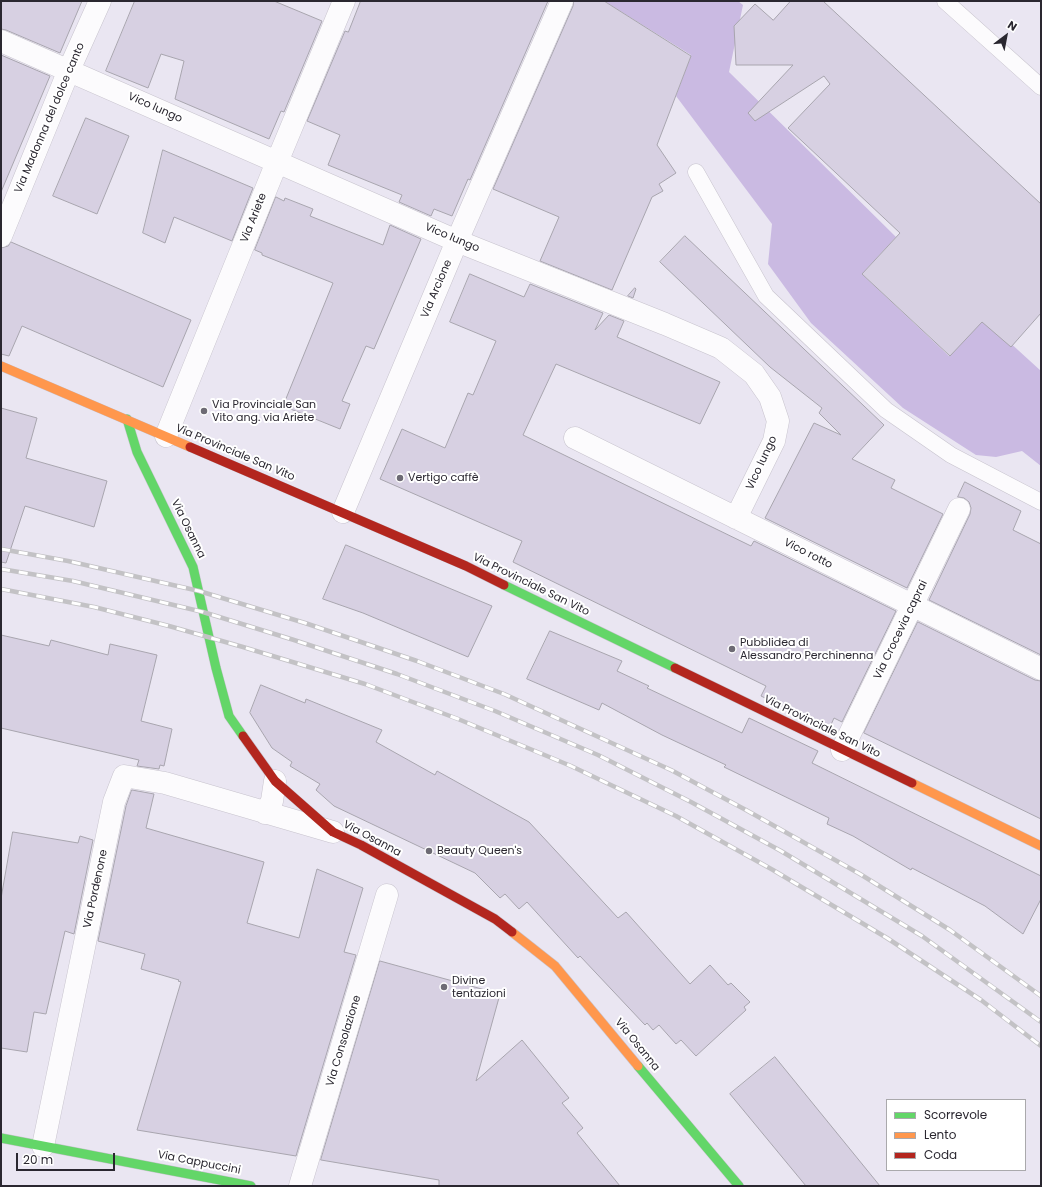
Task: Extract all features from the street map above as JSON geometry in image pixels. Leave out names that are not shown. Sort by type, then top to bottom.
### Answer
[{"type":"street","name":"Via Madonna del dolce canto","points":[[1,236],[69,70],[100,1]]},
{"type":"street","name":"Via Ariete","points":[[166,436],[344,1]]},
{"type":"street","name":"Via Arcione","points":[[343,512],[457,241],[562,1]]},
{"type":"street","name":"Vico lungo","points":[[1,41],[457,241],[665,324],[721,348],[754,374],[770,397],[778,421],[774,441],[736,518]]},
{"type":"street","name":"Via Provinciale San Vito","points":[[1,366],[466,566],[1041,846]]},
{"type":"street","name":"Via Osanna","points":[[127,419],[137,452],[193,567],[216,668],[229,716],[276,781],[333,832],[361,845],[495,919],[555,966],[739,1186]]},
{"type":"street","name":"Vico rotto","points":[[574,438],[1041,669]]},
{"type":"street","name":"Via Crocevia caprai","points":[[842,750],[959,509]]},
{"type":"street","name":"Via Pordenone","points":[[42,1146],[114,802],[124,776],[165,783],[333,832]]},
{"type":"street","points":[[265,813],[272,801],[276,781]]},
{"type":"street","name":"Via Consolazione","points":[[300,1186],[388,895]]},
{"type":"street","name":"Via Cappuccini","points":[[1,1138],[251,1186]]},
{"type":"lane","points":[[945,1],[1041,87]]},
{"type":"lane","points":[[696,172],[766,296],[886,410],[951,455],[1041,502]]},
{"type":"shaded area","points":[[604,1],[738,1],[743,5],[729,72],[896,237],[862,274],[949,356],[984,319],[1041,371],[1041,466],[1022,451],[996,457],[976,455],[903,408],[811,323],[768,264],[772,224],[676,96],[691,55]]},
{"type":"building","points":[[1,1],[82,1],[60,53],[1,29]]},
{"type":"building","points":[[135,1],[274,1],[322,21],[284,112],[281,111],[269,139],[175,99],[184,61],[161,54],[148,88],[106,71]]},
{"type":"building","points":[[361,1],[548,1],[470,180],[468,179],[452,216],[434,209],[431,216],[399,202],[402,195],[328,165],[340,135],[307,121],[345,31],[348,32]]},
{"type":"building","points":[[574,1],[604,1],[691,56],[657,145],[676,173],[659,184],[663,191],[652,197],[612,290],[540,261],[559,217],[493,189]]},
{"type":"building","points":[[791,1],[823,1],[1041,204],[1041,313],[1011,347],[982,322],[950,356],[862,274],[900,233],[788,128],[830,84],[824,76],[755,121],[748,113],[793,65],[736,65],[734,26],[755,4],[773,20]]},
{"type":"building","points":[[1,55],[50,76],[1,192]]},
{"type":"building","points":[[86,118],[129,136],[97,214],[53,196]]},
{"type":"building","points":[[163,150],[253,188],[232,241],[174,217],[165,243],[143,233]]},
{"type":"building","points":[[276,197],[284,201],[285,198],[313,209],[310,216],[383,245],[390,225],[421,239],[374,349],[366,346],[342,401],[350,404],[340,429],[283,406],[333,283],[262,255],[262,253],[255,250]]},
{"type":"building","points":[[685,236],[884,425],[852,459],[895,480],[891,488],[943,514],[907,588],[765,518],[814,423],[841,435],[819,413],[822,408],[770,367],[660,262]]},
{"type":"building","points":[[11,242],[191,320],[163,387],[22,326],[9,356],[1,354],[1,248],[8,246]]},
{"type":"building","points":[[470,274],[524,297],[530,284],[603,313],[595,330],[609,315],[624,321],[617,337],[720,382],[700,424],[556,364],[523,435],[751,546],[754,541],[896,611],[842,722],[834,718],[829,729],[761,696],[766,686],[513,562],[522,541],[380,479],[402,429],[445,448],[468,393],[473,395],[496,341],[450,322]]},
{"type":"building","points":[[635,288],[633,298],[628,296]]},
{"type":"building","points":[[1,408],[37,418],[26,458],[107,481],[94,527],[25,506],[6,563],[1,562]]},
{"type":"building","points":[[965,482],[1021,511],[1013,530],[1041,544],[1041,655],[929,600],[970,514],[971,508],[969,502],[964,498],[958,497]]},
{"type":"building","points":[[346,545],[492,606],[468,657],[363,613],[323,599]]},
{"type":"building","points":[[918,622],[1035,680],[1041,681],[1041,819],[864,733]]},
{"type":"building","points":[[550,631],[622,661],[617,671],[649,686],[647,688],[742,733],[749,718],[818,751],[812,763],[1041,876],[1041,899],[1023,934],[985,906],[912,868],[911,870],[853,836],[827,824],[829,818],[724,767],[726,765],[662,735],[602,703],[599,710],[527,679]]},
{"type":"building","points":[[1,635],[49,646],[51,640],[108,655],[110,644],[157,655],[141,721],[172,729],[164,766],[160,765],[159,769],[137,766],[139,760],[1,728]]},
{"type":"building","points":[[261,685],[305,703],[306,699],[382,730],[376,742],[435,775],[437,771],[529,822],[618,918],[626,912],[690,984],[710,965],[728,985],[731,983],[750,1002],[744,1007],[746,1010],[696,1056],[681,1040],[676,1044],[659,1025],[653,1030],[647,1023],[645,1025],[580,956],[578,958],[527,902],[519,909],[505,894],[500,898],[475,873],[334,806],[316,790],[320,784],[290,766],[292,762],[272,748],[250,713]]},
{"type":"building","points":[[132,790],[154,794],[146,828],[264,862],[247,923],[299,938],[317,869],[363,888],[344,952],[356,955],[296,1156],[137,1130],[181,982],[178,981],[179,980],[141,969],[145,954],[98,941],[126,806]]},
{"type":"building","points":[[13,832],[78,843],[80,836],[93,840],[74,934],[65,931],[46,1014],[34,1012],[27,1052],[1,1048],[1,899]]},
{"type":"building","points":[[380,961],[500,994],[476,1081],[522,1040],[569,1098],[562,1103],[583,1128],[577,1133],[620,1186],[439,1186],[439,1180],[321,1160]]},
{"type":"building","points":[[775,1057],[880,1186],[806,1186],[730,1094]]},
{"type":"railway","points":[[1,549],[68,561],[199,591],[305,623],[417,661],[504,694],[671,770],[860,874],[950,930],[1041,996]]},
{"type":"railway","points":[[1,569],[73,581],[203,612],[294,640],[397,674],[495,711],[598,755],[691,802],[781,851],[922,936],[1041,1022]]},
{"type":"railway","points":[[1,589],[94,607],[169,626],[365,684],[458,719],[571,766],[676,816],[773,870],[887,938],[981,1000],[1041,1046]]},
{"type":"traffic: fast","points":[[127,419],[137,452],[193,567],[216,668],[229,716],[243,736]]},
{"type":"traffic: fast","points":[[504,585],[675,668]]},
{"type":"traffic: fast","points":[[638,1066],[739,1186]]},
{"type":"traffic: fast","points":[[1,1138],[251,1186]]},
{"type":"traffic: slow","points":[[1,366],[190,447]]},
{"type":"traffic: slow","points":[[912,783],[1041,846]]},
{"type":"traffic: slow","points":[[512,932],[555,966],[638,1066]]},
{"type":"traffic: jam","points":[[190,447],[466,566],[504,585]]},
{"type":"traffic: jam","points":[[675,668],[912,783]]},
{"type":"traffic: jam","points":[[243,736],[275,781],[333,832],[361,845],[495,919],[512,932]]},
{"type":"place","name":"Via Provinciale San Vito ang. via Ariete","points":[[204,411]]},
{"type":"place","name":"Vertigo caffè","points":[[400,478]]},
{"type":"place","name":"Pubblidea di Alessandro Perchinenna","points":[[732,649]]},
{"type":"place","name":"Beauty Queen's","points":[[429,851]]},
{"type":"place","name":"Divine tentazioni","points":[[444,987]]}]
